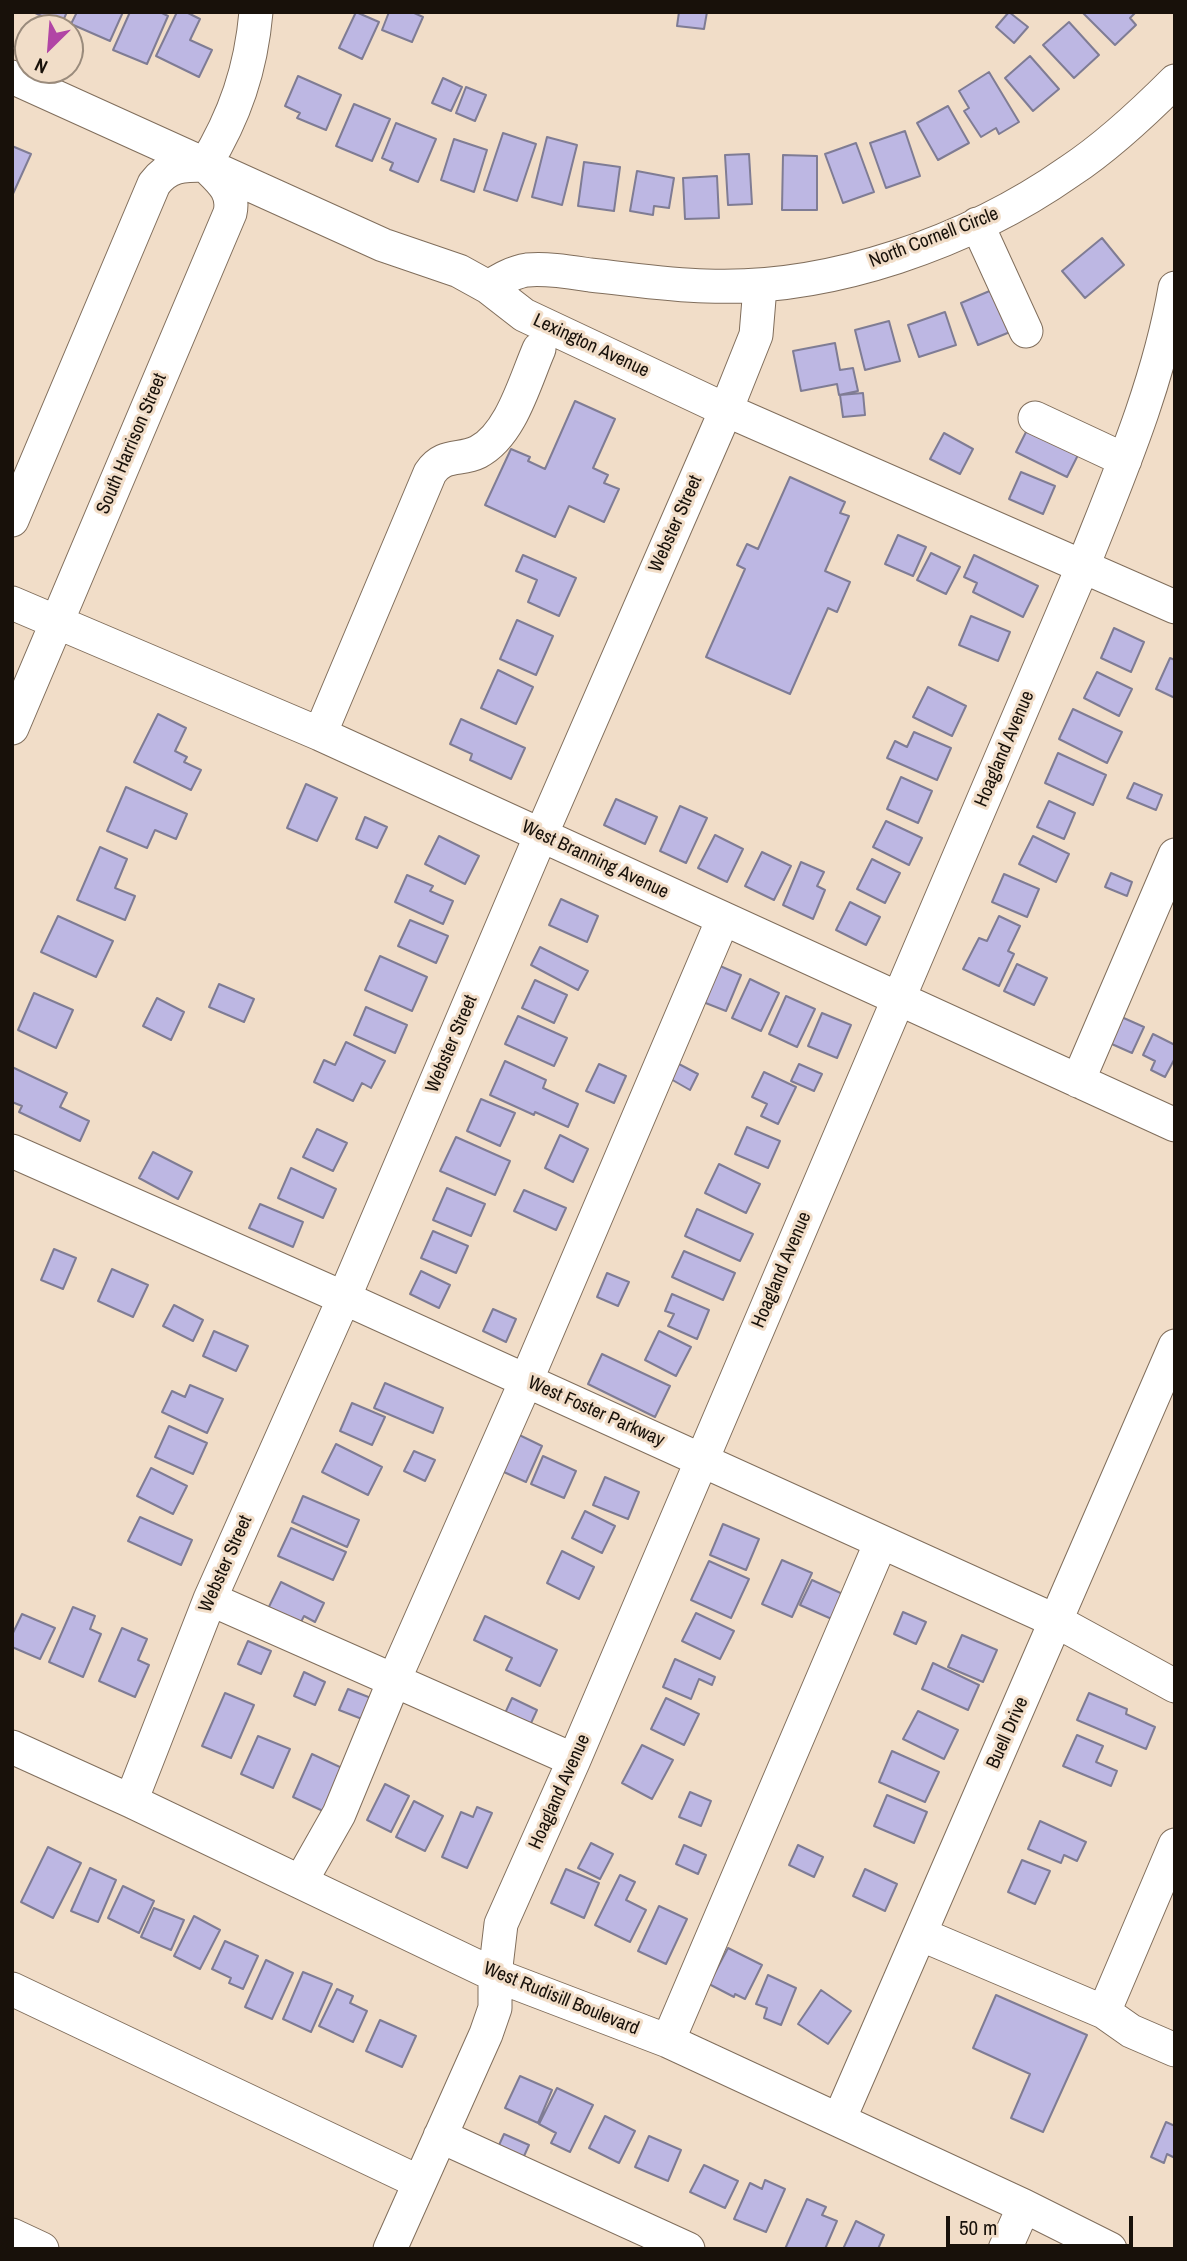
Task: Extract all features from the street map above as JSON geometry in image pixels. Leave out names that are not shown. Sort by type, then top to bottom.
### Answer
[{"type":"street","points":[[12,520],[154,184],[166,171],[179,165],[205,165],[226,131],[237,104],[254,41],[256,12]]},
{"type":"street","name":"Lexington Avenue","points":[[12,77],[383,245],[459,271],[488,287],[524,315],[726,410],[1175,607]]},
{"type":"street","name":"North Cornell Circle","points":[[488,287],[526,270],[662,283],[757,286],[835,274],[898,256],[1015,206],[1072,171],[1175,81]]},
{"type":"street","name":"South Harrison Street","points":[[12,729],[230,214],[232,204],[228,187],[205,165]]},
{"type":"street","points":[[977,224],[1026,331]]},
{"type":"street","name":"Webster Street","points":[[131,1801],[210,1599],[344,1298],[726,410],[756,335],[759,299],[757,286]]},
{"type":"street","name":"Hoagland Avenue","points":[[390,2249],[495,2008],[495,1975],[501,1924],[574,1760],[1083,566],[1141,419],[1175,288]]},
{"type":"street","points":[[320,734],[430,473],[440,461],[480,451],[505,427],[539,349]]},
{"type":"street","points":[[1035,418],[1125,460]]},
{"type":"street","name":"West Branning Avenue","points":[[12,603],[320,734],[1175,1125]]},
{"type":"street","points":[[1078,1081],[1175,855]]},
{"type":"street","points":[[301,1881],[339,1814],[723,919]]},
{"type":"street","name":"West Foster Parkway","points":[[12,1150],[1056,1621],[1175,1686]]},
{"type":"street","name":"Buell Drive","points":[[839,2120],[1175,1346]]},
{"type":"street","points":[[668,2041],[881,1542]]},
{"type":"street","points":[[210,1599],[574,1760]]},
{"type":"street","name":"West Rudisill Boulevard","points":[[12,1747],[301,1881],[495,1975],[668,2041],[1024,2206],[1110,2249]]},
{"type":"street","points":[[1104,2012],[1175,1845]]},
{"type":"street","points":[[920,1934],[1104,2012],[1131,2031],[1175,2050]]},
{"type":"street","points":[[12,1989],[419,2182]]},
{"type":"street","points":[[440,2136],[688,2249]]},
{"type":"street","points":[[1005,2249],[1024,2206]]},
{"type":"street","points":[[12,2235],[42,2249]]},
{"type":"building","points":[[33,12],[67,12],[66,14]]},
{"type":"building","points":[[123,12],[110,41],[84,30],[84,14],[76,14]]},
{"type":"building","points":[[130,12],[160,12],[168,16],[147,64],[113,50]]},
{"type":"building","points":[[177,12],[186,12],[200,19],[190,40],[212,50],[199,77],[156,56]]},
{"type":"building","points":[[356,12],[379,22],[362,59],[339,48]]},
{"type":"building","points":[[389,12],[412,12],[423,17],[412,42],[382,30]]},
{"type":"building","points":[[679,12],[707,12],[704,29],[677,26]]},
{"type":"building","points":[[1009,12],[1028,27],[1014,43],[996,27]]},
{"type":"building","points":[[1082,12],[1136,12],[1130,18],[1136,25],[1115,45]]},
{"type":"building","points":[[1069,22],[1099,55],[1074,78],[1043,45]]},
{"type":"building","points":[[1030,56],[1059,89],[1033,111],[1005,78]]},
{"type":"building","points":[[989,72],[1019,122],[999,134],[996,128],[981,137],[964,111],[969,108],[959,91]]},
{"type":"building","points":[[298,76],[341,95],[326,130],[297,118],[300,113],[285,106]]},
{"type":"building","points":[[443,78],[462,87],[451,111],[432,103]]},
{"type":"building","points":[[466,87],[486,95],[475,121],[456,113]]},
{"type":"building","points":[[354,104],[390,119],[372,161],[336,146]]},
{"type":"building","points":[[948,106],[969,143],[938,160],[917,123]]},
{"type":"building","points":[[396,123],[436,139],[418,182],[390,170],[393,163],[382,158]]},
{"type":"building","points":[[905,131],[920,176],[886,188],[870,143]]},
{"type":"building","points":[[503,133],[536,144],[517,201],[484,190]]},
{"type":"building","points":[[547,137],[577,145],[562,205],[532,197]]},
{"type":"building","points":[[454,139],[487,150],[474,192],[441,180]]},
{"type":"building","points":[[856,143],[874,192],[843,203],[825,154]]},
{"type":"building","points":[[12,146],[31,154],[12,196]]},
{"type":"building","points":[[749,154],[752,204],[728,205],[725,155]]},
{"type":"building","points":[[783,155],[817,156],[817,210],[782,210]]},
{"type":"building","points":[[584,162],[620,167],[614,211],[578,206]]},
{"type":"building","points":[[637,171],[674,178],[669,208],[654,206],[653,215],[630,211]]},
{"type":"building","points":[[717,176],[719,218],[685,219],[683,178]]},
{"type":"building","points":[[1102,238],[1124,265],[1085,298],[1062,271]]},
{"type":"building","points":[[992,290],[1010,332],[978,345],[961,303]]},
{"type":"building","points":[[945,312],[956,345],[919,357],[908,325]]},
{"type":"building","points":[[889,321],[900,361],[865,370],[855,330]]},
{"type":"building","points":[[835,343],[840,370],[853,368],[858,391],[839,395],[837,384],[801,391],[793,351]]},
{"type":"building","points":[[863,393],[865,415],[843,417],[840,395]]},
{"type":"building","points":[[575,401],[615,419],[593,468],[608,475],[604,483],[619,489],[604,522],[569,506],[555,537],[485,505],[511,449],[530,457],[528,461],[545,469]]},
{"type":"building","points":[[1029,426],[1080,451],[1067,477],[1016,452]]},
{"type":"building","points":[[944,433],[973,449],[960,474],[930,459]]},
{"type":"building","points":[[1021,472],[1055,486],[1043,514],[1009,499]]},
{"type":"building","points":[[790,477],[845,502],[840,513],[849,516],[825,571],[850,582],[837,612],[828,608],[790,694],[706,657],[745,569],[737,565],[747,544],[758,549]]},
{"type":"building","points":[[898,535],[926,547],[913,576],[885,564]]},
{"type":"building","points":[[931,553],[960,567],[946,594],[917,580]]},
{"type":"building","points":[[523,555],[576,578],[559,616],[528,602],[537,580],[516,571]]},
{"type":"building","points":[[974,555],[1038,586],[1023,617],[973,592],[977,583],[964,577]]},
{"type":"building","points":[[971,616],[1010,632],[998,661],[959,645]]},
{"type":"building","points":[[517,620],[553,636],[536,675],[500,659]]},
{"type":"building","points":[[1114,628],[1144,642],[1131,672],[1101,658]]},
{"type":"building","points":[[1170,658],[1175,660],[1175,698],[1156,689]]},
{"type":"building","points":[[498,670],[533,687],[516,724],[481,708]]},
{"type":"building","points":[[1097,672],[1132,689],[1119,716],[1084,698]]},
{"type":"building","points":[[928,687],[966,706],[952,736],[913,717]]},
{"type":"building","points":[[1073,709],[1122,732],[1107,763],[1059,739]]},
{"type":"building","points":[[158,714],[186,728],[175,751],[187,757],[184,762],[201,770],[191,790],[134,762]]},
{"type":"building","points":[[461,719],[525,748],[511,779],[470,760],[472,754],[450,744]]},
{"type":"building","points":[[914,732],[951,748],[937,780],[887,758],[895,741],[907,747]]},
{"type":"building","points":[[1058,753],[1106,775],[1093,805],[1045,783]]},
{"type":"building","points":[[901,777],[932,791],[918,823],[887,809]]},
{"type":"building","points":[[1134,783],[1162,795],[1156,810],[1127,798]]},
{"type":"building","points":[[306,784],[337,798],[317,841],[287,828]]},
{"type":"building","points":[[126,787],[187,814],[176,839],[155,830],[147,848],[107,831]]},
{"type":"building","points":[[616,799],[657,817],[645,844],[604,825]]},
{"type":"building","points":[[1049,801],[1075,813],[1064,839],[1037,827]]},
{"type":"building","points":[[680,806],[707,818],[686,863],[660,851]]},
{"type":"building","points":[[365,817],[387,827],[377,848],[356,839]]},
{"type":"building","points":[[886,821],[922,838],[909,865],[873,847]]},
{"type":"building","points":[[715,835],[743,849],[727,882],[698,868]]},
{"type":"building","points":[[439,836],[479,856],[465,884],[425,864]]},
{"type":"building","points":[[1033,836],[1069,854],[1056,882],[1019,864]]},
{"type":"building","points":[[100,847],[127,859],[115,888],[135,896],[125,920],[77,900]]},
{"type":"building","points":[[762,852],[791,866],[774,900],[745,886]]},
{"type":"building","points":[[872,859],[900,873],[885,903],[857,889]]},
{"type":"building","points":[[801,862],[824,872],[817,886],[825,890],[813,919],[783,905]]},
{"type":"building","points":[[1111,873],[1132,882],[1127,896],[1105,887]]},
{"type":"building","points":[[1004,874],[1039,889],[1027,917],[992,902]]},
{"type":"building","points":[[407,875],[433,886],[430,891],[453,901],[443,924],[395,902]]},
{"type":"building","points":[[561,899],[598,916],[587,942],[549,925]]},
{"type":"building","points":[[850,902],[880,917],[866,945],[836,930]]},
{"type":"building","points":[[58,916],[113,941],[96,977],[41,952]]},
{"type":"building","points":[[999,916],[1020,926],[1008,951],[1014,954],[999,986],[963,969],[979,938],[987,941]]},
{"type":"building","points":[[410,920],[448,936],[436,963],[398,946]]},
{"type":"building","points":[[540,947],[588,971],[578,990],[531,965]]},
{"type":"building","points":[[380,956],[427,977],[412,1011],[365,990]]},
{"type":"building","points":[[713,963],[741,975],[726,1011],[698,1000]]},
{"type":"building","points":[[1017,964],[1047,978],[1034,1005],[1004,991]]},
{"type":"building","points":[[750,979],[779,993],[761,1031],[732,1018]]},
{"type":"building","points":[[535,980],[567,995],[554,1023],[522,1008]]},
{"type":"building","points":[[219,984],[254,999],[244,1022],[209,1007]]},
{"type":"building","points":[[34,993],[73,1010],[56,1048],[18,1030]]},
{"type":"building","points":[[786,996],[815,1009],[797,1047],[769,1034]]},
{"type":"building","points":[[157,998],[184,1012],[171,1040],[143,1026]]},
{"type":"building","points":[[366,1007],[407,1025],[395,1053],[354,1035]]},
{"type":"building","points":[[822,1013],[851,1025],[837,1058],[808,1046]]},
{"type":"building","points":[[1117,1015],[1144,1027],[1132,1053],[1105,1041]]},
{"type":"building","points":[[518,1016],[567,1038],[554,1066],[505,1044]]},
{"type":"building","points":[[1153,1034],[1175,1045],[1175,1058],[1165,1077],[1151,1070],[1155,1061],[1143,1055]]},
{"type":"building","points":[[346,1042],[385,1061],[371,1088],[362,1083],[353,1101],[314,1082],[324,1060],[335,1065]]},
{"type":"building","points":[[505,1061],[546,1080],[543,1088],[578,1104],[568,1127],[490,1095]]},
{"type":"building","points":[[677,1063],[698,1074],[690,1090],[669,1078]]},
{"type":"building","points":[[599,1064],[626,1076],[614,1103],[586,1091]]},
{"type":"building","points":[[799,1064],[822,1074],[814,1091],[791,1081]]},
{"type":"building","points":[[12,1067],[67,1093],[60,1107],[89,1121],[80,1141],[19,1112],[22,1106],[12,1102]]},
{"type":"building","points":[[764,1072],[796,1087],[778,1124],[761,1116],[767,1104],[752,1097]]},
{"type":"building","points":[[481,1099],[515,1113],[500,1146],[467,1131]]},
{"type":"building","points":[[747,1127],[780,1141],[768,1168],[735,1154]]},
{"type":"building","points":[[317,1129],[347,1143],[333,1171],[303,1157]]},
{"type":"building","points":[[560,1135],[588,1149],[573,1182],[545,1168]]},
{"type":"building","points":[[456,1137],[510,1161],[495,1195],[440,1171]]},
{"type":"building","points":[[153,1152],[192,1172],[178,1199],[139,1178]]},
{"type":"building","points":[[719,1164],[760,1184],[746,1213],[705,1193]]},
{"type":"building","points":[[291,1168],[336,1189],[323,1218],[278,1198]]},
{"type":"building","points":[[447,1188],[485,1204],[471,1236],[433,1220]]},
{"type":"building","points":[[524,1190],[566,1208],[556,1230],[514,1211]]},
{"type":"building","points":[[260,1204],[303,1222],[293,1247],[249,1228]]},
{"type":"building","points":[[697,1209],[753,1234],[740,1261],[685,1236]]},
{"type":"building","points":[[433,1231],[468,1246],[456,1273],[421,1258]]},
{"type":"building","points":[[54,1249],[76,1258],[63,1289],[41,1280]]},
{"type":"building","points":[[684,1251],[735,1273],[723,1300],[672,1277]]},
{"type":"building","points":[[112,1269],[148,1285],[133,1317],[98,1301]]},
{"type":"building","points":[[421,1271],[450,1285],[439,1308],[410,1294]]},
{"type":"building","points":[[607,1273],[629,1282],[618,1306],[597,1297]]},
{"type":"building","points":[[672,1294],[709,1310],[697,1339],[668,1326],[674,1314],[665,1311]]},
{"type":"building","points":[[174,1305],[203,1320],[193,1341],[163,1326]]},
{"type":"building","points":[[493,1309],[516,1319],[506,1342],[483,1331]]},
{"type":"building","points":[[214,1331],[248,1346],[236,1371],[203,1356]]},
{"type":"building","points":[[659,1331],[691,1347],[676,1376],[645,1360]]},
{"type":"building","points":[[602,1354],[670,1386],[655,1417],[588,1384]]},
{"type":"building","points":[[385,1383],[443,1408],[433,1433],[374,1408]]},
{"type":"building","points":[[190,1385],[223,1399],[207,1433],[162,1412],[172,1391],[185,1397]]},
{"type":"building","points":[[352,1403],[385,1417],[372,1445],[340,1431]]},
{"type":"building","points":[[169,1426],[207,1443],[193,1474],[155,1457]]},
{"type":"building","points":[[511,1431],[542,1446],[526,1482],[495,1468]]},
{"type":"building","points":[[336,1444],[382,1467],[368,1495],[322,1472]]},
{"type":"building","points":[[414,1451],[435,1460],[425,1481],[404,1471]]},
{"type":"building","points":[[543,1456],[576,1471],[564,1498],[531,1484]]},
{"type":"building","points":[[151,1468],[187,1486],[173,1514],[137,1496]]},
{"type":"building","points":[[605,1477],[639,1492],[628,1519],[593,1505]]},
{"type":"building","points":[[303,1496],[359,1520],[347,1547],[292,1522]]},
{"type":"building","points":[[585,1511],[615,1526],[602,1553],[572,1538]]},
{"type":"building","points":[[140,1517],[192,1540],[181,1565],[128,1541]]},
{"type":"building","points":[[723,1524],[759,1539],[746,1570],[710,1555]]},
{"type":"building","points":[[291,1528],[346,1552],[333,1580],[278,1556]]},
{"type":"building","points":[[562,1551],[594,1567],[579,1599],[547,1583]]},
{"type":"building","points":[[782,1560],[812,1573],[792,1617],[762,1604]]},
{"type":"building","points":[[709,1561],[749,1579],[731,1618],[691,1600]]},
{"type":"building","points":[[812,1580],[845,1595],[834,1620],[800,1605]]},
{"type":"building","points":[[281,1582],[324,1603],[315,1622],[304,1616],[296,1632],[264,1617]]},
{"type":"building","points":[[73,1607],[95,1616],[90,1629],[101,1634],[83,1677],[49,1662]]},
{"type":"building","points":[[903,1612],[926,1622],[916,1644],[894,1634]]},
{"type":"building","points":[[696,1613],[734,1631],[720,1659],[682,1641]]},
{"type":"building","points":[[22,1614],[55,1628],[40,1659],[12,1647],[12,1635]]},
{"type":"building","points":[[485,1616],[557,1650],[540,1686],[506,1670],[512,1658],[474,1640]]},
{"type":"building","points":[[122,1628],[147,1639],[138,1660],[149,1665],[135,1697],[99,1681]]},
{"type":"building","points":[[962,1635],[997,1650],[983,1682],[948,1667]]},
{"type":"building","points":[[248,1641],[271,1651],[261,1674],[238,1664]]},
{"type":"building","points":[[675,1659],[715,1677],[712,1685],[699,1679],[691,1699],[663,1687]]},
{"type":"building","points":[[933,1663],[979,1685],[968,1710],[922,1689]]},
{"type":"building","points":[[304,1672],[325,1682],[315,1705],[294,1696]]},
{"type":"building","points":[[348,1689],[371,1698],[362,1719],[339,1710]]},
{"type":"building","points":[[225,1693],[254,1705],[231,1758],[202,1746]]},
{"type":"building","points":[[1089,1693],[1127,1709],[1126,1714],[1155,1727],[1146,1749],[1077,1720]]},
{"type":"building","points":[[512,1698],[537,1710],[526,1734],[501,1722]]},
{"type":"building","points":[[666,1698],[699,1714],[684,1745],[651,1729]]},
{"type":"building","points":[[918,1711],[958,1730],[944,1759],[903,1739]]},
{"type":"building","points":[[1077,1735],[1103,1746],[1096,1762],[1117,1771],[1111,1786],[1063,1766]]},
{"type":"building","points":[[258,1736],[290,1749],[273,1788],[241,1774]]},
{"type":"building","points":[[642,1745],[673,1760],[652,1799],[622,1783]]},
{"type":"building","points":[[892,1751],[939,1772],[925,1802],[879,1782]]},
{"type":"building","points":[[312,1754],[342,1768],[323,1811],[293,1797]]},
{"type":"building","points":[[385,1784],[409,1796],[391,1832],[367,1820]]},
{"type":"building","points":[[690,1792],[711,1801],[701,1826],[679,1817]]},
{"type":"building","points":[[887,1795],[927,1812],[914,1843],[874,1826]]},
{"type":"building","points":[[414,1801],[443,1816],[425,1851],[396,1837]]},
{"type":"building","points":[[477,1807],[492,1813],[467,1868],[442,1857],[461,1812],[473,1817]]},
{"type":"building","points":[[1040,1821],[1086,1842],[1077,1861],[1064,1855],[1061,1863],[1028,1849]]},
{"type":"building","points":[[591,1843],[613,1854],[600,1879],[578,1868]]},
{"type":"building","points":[[684,1845],[706,1855],[698,1874],[676,1864]]},
{"type":"building","points":[[798,1845],[823,1857],[814,1877],[789,1865]]},
{"type":"building","points":[[48,1847],[81,1863],[53,1918],[21,1902]]},
{"type":"building","points":[[1022,1860],[1050,1871],[1035,1904],[1008,1892]]},
{"type":"building","points":[[90,1868],[116,1880],[98,1922],[71,1911]]},
{"type":"building","points":[[566,1869],[599,1883],[584,1918],[551,1903]]},
{"type":"building","points":[[865,1869],[897,1884],[885,1911],[853,1896]]},
{"type":"building","points":[[620,1875],[635,1882],[626,1900],[646,1910],[630,1942],[595,1925]]},
{"type":"building","points":[[123,1886],[154,1901],[139,1933],[108,1918]]},
{"type":"building","points":[[659,1906],[687,1919],[666,1964],[638,1951]]},
{"type":"building","points":[[154,1908],[184,1920],[171,1950],[141,1937]]},
{"type":"building","points":[[194,1916],[220,1930],[200,1969],[174,1956]]},
{"type":"building","points":[[225,1941],[258,1956],[243,1989],[229,1983],[231,1978],[212,1969]]},
{"type":"building","points":[[728,1948],[762,1965],[745,1999],[735,1994],[734,1997],[709,1984]]},
{"type":"building","points":[[266,1960],[293,1973],[272,2019],[245,2007]]},
{"type":"building","points":[[303,1972],[332,1984],[311,2032],[283,2019]]},
{"type":"building","points":[[768,1975],[796,1988],[781,2025],[764,2018],[767,2008],[756,2004]]},
{"type":"building","points":[[337,1989],[353,1996],[350,2003],[367,2011],[353,2042],[319,2026]]},
{"type":"building","points":[[821,1990],[851,2011],[828,2044],[798,2024]]},
{"type":"building","points":[[996,1995],[1087,2035],[1043,2132],[1011,2118],[1030,2074],[973,2048]]},
{"type":"building","points":[[380,2020],[416,2036],[402,2067],[366,2051]]},
{"type":"building","points":[[520,2076],[552,2090],[538,2123],[505,2108]]},
{"type":"building","points":[[557,2088],[593,2105],[570,2152],[551,2143],[556,2133],[539,2124]]},
{"type":"building","points":[[605,2116],[635,2131],[619,2163],[589,2148]]},
{"type":"building","points":[[1166,2122],[1175,2126],[1175,2158],[1167,2154],[1164,2163],[1151,2157]]},
{"type":"building","points":[[504,2134],[529,2145],[520,2165],[495,2154]]},
{"type":"building","points":[[649,2136],[681,2150],[668,2181],[635,2167]]},
{"type":"building","points":[[704,2165],[738,2181],[725,2208],[690,2192]]},
{"type":"building","points":[[765,2180],[785,2189],[766,2232],[734,2219],[750,2183],[762,2189]]},
{"type":"building","points":[[807,2199],[826,2207],[822,2215],[837,2221],[825,2249],[785,2249]]},
{"type":"building","points":[[856,2221],[884,2235],[878,2249],[843,2249]]}]
